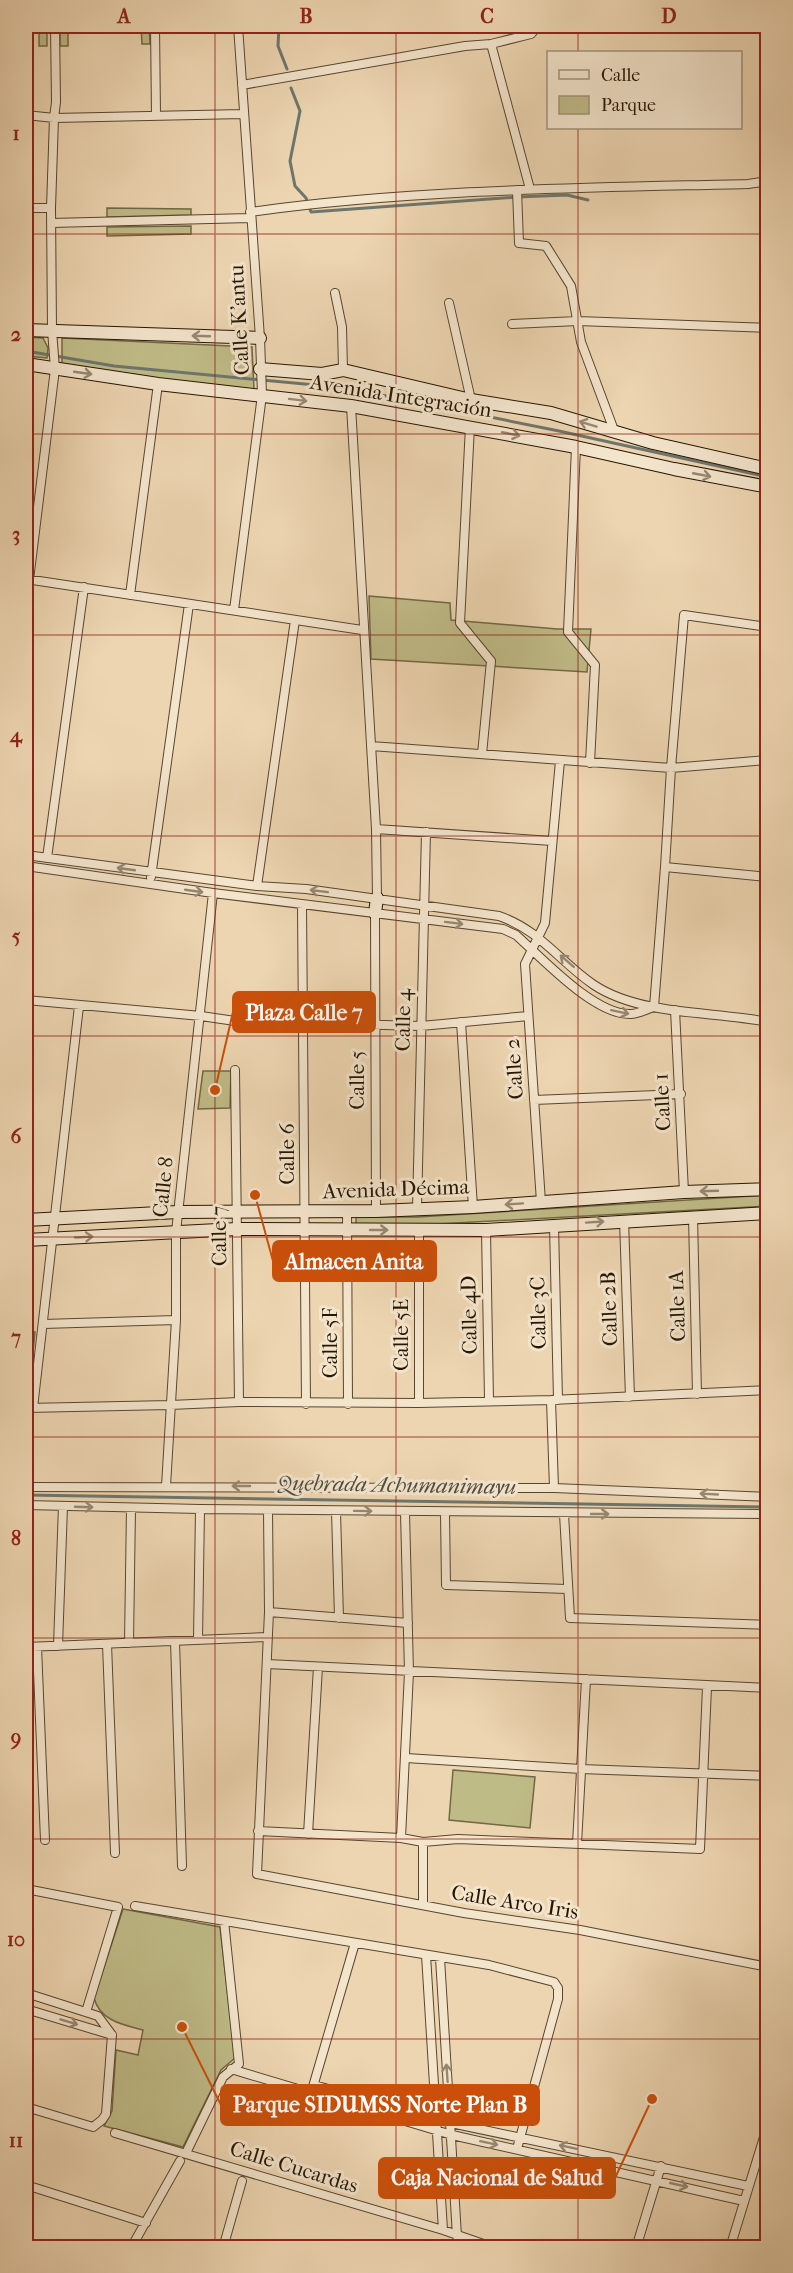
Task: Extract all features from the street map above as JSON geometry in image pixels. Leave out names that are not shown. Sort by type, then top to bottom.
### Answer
[{"type":"street","points":[[55,26],[56,102],[51,208],[52,330],[55,369],[27,579],[362,630]]},
{"type":"street","points":[[155,26],[156,116]]},
{"type":"street","name":"Calle K'antu","points":[[234,610],[261,381],[238,26]]},
{"type":"street","points":[[242,85],[465,46],[491,44],[531,34],[538,26]]},
{"type":"street","points":[[491,44],[530,189]]},
{"type":"street","points":[[26,115],[54,118],[243,114]]},
{"type":"street","points":[[51,223],[250,215],[325,202],[530,189],[748,184],[768,181]]},
{"type":"street","points":[[517,190],[519,243],[546,246],[572,286],[581,342],[615,433]]},
{"type":"street","points":[[26,208],[51,208]]},
{"type":"street","points":[[335,293],[342,327],[343,370]]},
{"type":"street","points":[[449,303],[471,400]]},
{"type":"street","points":[[512,324],[578,321],[768,328]]},
{"type":"street","points":[[26,330],[260,338]]},
{"type":"street","name":"Avenida Integración","points":[[26,364],[158,384],[261,381],[343,370],[471,400],[551,413],[615,433],[768,468]]},
{"type":"street","name":"Avenida Integración","points":[[261,381],[351,406],[470,426],[768,488]]},
{"type":"street","points":[[130,595],[158,384]]},
{"type":"street","points":[[351,406],[362,630],[376,829],[377,898],[375,913]]},
{"type":"street","points":[[470,426],[460,623],[491,662],[482,754]]},
{"type":"street","points":[[576,447],[568,632],[595,665],[590,764]]},
{"type":"street","points":[[47,858],[84,587]]},
{"type":"street","points":[[150,885],[189,604]]},
{"type":"street","points":[[654,1007],[684,615],[768,627]]},
{"type":"street","points":[[257,886],[295,620]]},
{"type":"street","points":[[371,746],[590,764],[671,768],[768,760]]},
{"type":"street","name":"Calle 2","points":[[541,1202],[525,964],[545,923],[560,761]]},
{"type":"street","points":[[376,829],[552,841]]},
{"type":"street","name":"Calle 4","points":[[417,1209],[426,832]]},
{"type":"street","points":[[26,855],[257,886],[306,889],[377,898],[499,916],[517,922],[539,937],[595,985],[615,995],[654,1007],[768,1022]]},
{"type":"street","points":[[26,866],[150,885],[503,929],[516,935],[581,993],[598,1004],[614,1011],[631,1014],[654,1007]]},
{"type":"street","points":[[666,867],[768,877]]},
{"type":"street","name":"Calle 8","points":[[166,1486],[176,1320],[178,1212],[213,893]]},
{"type":"street","name":"Calle 6","points":[[302,905],[306,1404]]},
{"type":"street","name":"Calle 5","points":[[375,913],[376,1211]]},
{"type":"street","points":[[26,1000],[235,1021],[421,1026],[528,1016]]},
{"type":"street","points":[[80,1006],[43,1324],[29,1408],[239,1402],[348,1404],[555,1400],[768,1390]]},
{"type":"street","name":"Calle 1","points":[[675,1010],[684,1192]]},
{"type":"street","points":[[461,1022],[473,1207]]},
{"type":"street","name":"Calle 7","points":[[235,1070],[239,1402]]},
{"type":"street","points":[[534,1100],[681,1095]]},
{"type":"street","name":"Avenida Décima","points":[[26,1220],[178,1212],[376,1211],[473,1207],[684,1192],[768,1189]]},
{"type":"street","name":"Calle 5F","points":[[347,1210],[348,1404]]},
{"type":"street","name":"Avenida Décima","points":[[26,1240],[237,1229],[486,1230],[768,1213]]},
{"type":"street","name":"Calle 1A","points":[[693,1216],[697,1394]]},
{"type":"street","name":"Calle 2B","points":[[624,1220],[630,1396]]},
{"type":"street","name":"Calle 3C","points":[[554,1225],[554,1488]]},
{"type":"street","name":"Calle 5E","points":[[419,1230],[419,1403]]},
{"type":"street","name":"Calle 4D","points":[[486,1230],[489,1401]]},
{"type":"street","points":[[43,1324],[176,1320]]},
{"type":"street","points":[[26,1487],[554,1488],[768,1497]]},
{"type":"street","points":[[26,1505],[445,1513],[768,1514]]},
{"type":"street","points":[[58,1646],[63,1506]]},
{"type":"street","points":[[129,1643],[131,1508]]},
{"type":"street","points":[[198,1640],[200,1509]]},
{"type":"street","points":[[268,1510],[269,1612],[258,1831],[423,1842],[458,1839],[700,1849],[707,1687]]},
{"type":"street","points":[[336,1511],[339,1618]]},
{"type":"street","points":[[401,1839],[409,1672],[405,1512]]},
{"type":"street","points":[[445,1513],[446,1585],[567,1589]]},
{"type":"street","points":[[564,1514],[570,1617],[768,1625]]},
{"type":"street","points":[[269,1612],[408,1623]]},
{"type":"street","points":[[26,1647],[267,1637]]},
{"type":"street","points":[[175,1641],[182,1866]]},
{"type":"street","points":[[107,1644],[115,1853]]},
{"type":"street","points":[[37,1647],[45,1840]]},
{"type":"street","points":[[267,1664],[707,1687],[768,1688]]},
{"type":"street","points":[[308,1834],[318,1667]]},
{"type":"street","points":[[577,1844],[586,1679]]},
{"type":"street","points":[[406,1758],[581,1769],[768,1776]]},
{"type":"street","name":"Calle Arco Iris","points":[[258,1831],[257,1874],[464,1913],[579,1930],[768,1967]]},
{"type":"street","points":[[423,1842],[423,1904]]},
{"type":"street","points":[[26,1889],[118,1907],[86,2012]]},
{"type":"street","points":[[135,1906],[489,1965],[554,1982],[558,1988],[558,1999],[517,2149]]},
{"type":"street","points":[[186,2153],[223,2077],[239,2064],[224,1921]]},
{"type":"street","points":[[313,2089],[355,1943]]},
{"type":"street","points":[[426,1955],[443,2230]]},
{"type":"street","points":[[440,1958],[457,2236]]},
{"type":"street","points":[[26,1993],[99,2016],[112,2035],[106,2114],[102,2120],[93,2127],[26,2107]]},
{"type":"street","points":[[26,2009],[112,2035]]},
{"type":"street","points":[[231,2069],[451,2123],[748,2186]]},
{"type":"street","points":[[313,2089],[452,2135],[744,2201]]},
{"type":"street","points":[[730,2247],[768,2124]]},
{"type":"street","name":"Calle Cucardas","points":[[115,2133],[495,2247]]},
{"type":"street","points":[[131,2247],[180,2162]]},
{"type":"street","points":[[636,2247],[661,2166]]},
{"type":"street","points":[[223,2247],[242,2181]]},
{"type":"street","points":[[26,2185],[146,2223]]},
{"type":"green space","points":[[39,26],[47,26],[47,46],[39,46]]},
{"type":"green space","points":[[60,26],[68,26],[68,46],[60,46]]},
{"type":"green space","points":[[141,26],[149,26],[150,44],[142,44]]},
{"type":"green space","points":[[107,208],[191,209],[191,215],[107,217]]},
{"type":"green space","points":[[191,226],[191,234],[107,236],[107,227]]},
{"type":"green space","points":[[26,337],[43,338],[48,348],[47,358],[26,356]]},
{"type":"green space","points":[[62,338],[252,347],[254,390],[62,366]]},
{"type":"green space","points":[[369,596],[450,603],[451,620],[557,629],[591,629],[587,672],[371,659]]},
{"type":"green space","points":[[203,1071],[231,1071],[230,1108],[198,1109]]},
{"type":"green space","points":[[767,1195],[767,1206],[419,1225],[356,1225],[356,1217],[418,1217]]},
{"type":"green space","points":[[26,1331],[35,1332],[28,1403],[26,1403]]},
{"type":"green space","points":[[453,1770],[535,1777],[530,1828],[449,1820]]},
{"type":"green space","points":[[123,1909],[220,1927],[235,2058],[221,2070],[183,2147],[104,2126],[112,2111],[116,2050],[138,2055],[143,2030],[121,2024],[107,2017],[97,2006],[94,1998]]},
{"type":"waterway","points":[[279,26],[278,46],[287,69]]},
{"type":"waterway","points":[[291,88],[300,111],[290,161],[295,186],[306,198],[311,212],[517,197],[567,195],[588,200]]},
{"type":"waterway","points":[[26,351],[114,366],[347,388],[768,477]]},
{"type":"waterway","name":"Quebrada Achumanimayu","points":[[26,1495],[768,1507]]},
{"type":"place","name":"Plaza Calle 7","points":[[215,1090]]},
{"type":"place","name":"Almacen Anita","points":[[255,1195]]},
{"type":"place","name":"Parque SIDUMSS Norte Plan B","points":[[182,2027]]},
{"type":"place","name":"Caja Nacional de Salud","points":[[652,2099]]}]
